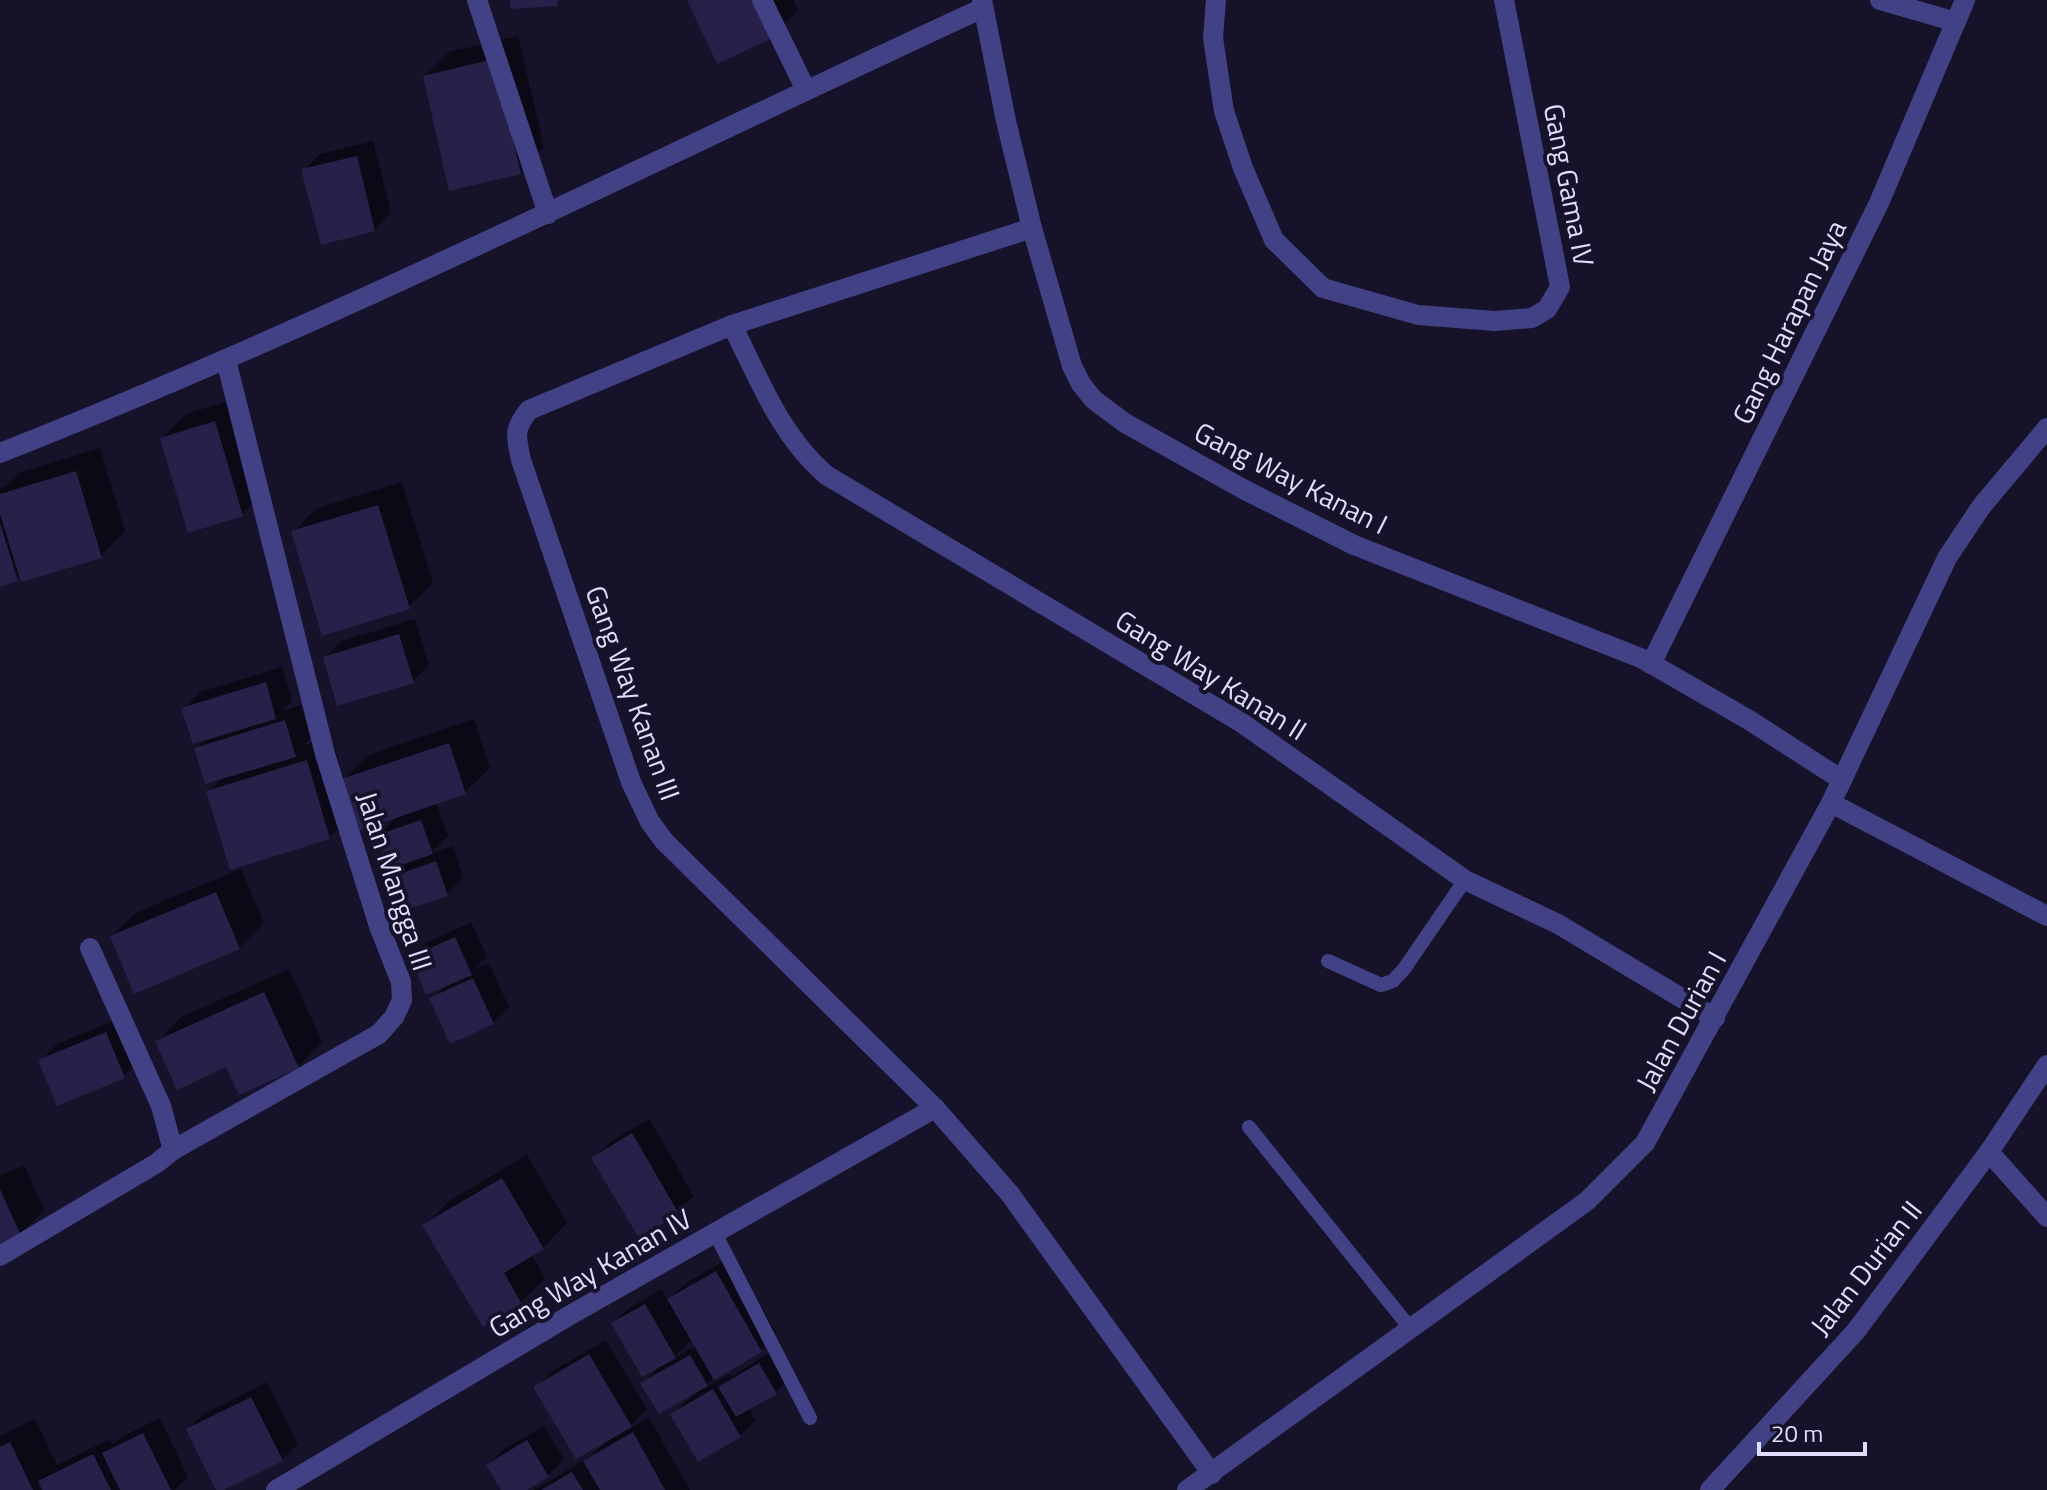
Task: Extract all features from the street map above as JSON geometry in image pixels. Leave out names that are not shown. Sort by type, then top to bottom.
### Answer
[{"type":"street","points":[[477,0],[548,214]]},
{"type":"street","points":[[762,0],[806,90]]},
{"type":"street","name":"Gang Gama IV","points":[[1216,0],[1213,38],[1224,111],[1243,168],[1274,240],[1323,288],[1418,315],[1495,321],[1532,318],[1547,309],[1560,287],[1504,0]]},
{"type":"street","points":[[1880,0],[1956,22]]},
{"type":"street","name":"Gang Harapan Jaya","points":[[1651,664],[1879,203],[1965,0]]},
{"type":"street","points":[[0,453],[226,360],[548,214],[982,4]]},
{"type":"street","name":"Gang Way Kanan I","points":[[982,4],[1032,228],[1077,375],[1094,400],[1125,423],[1243,489],[1354,545],[1651,664],[1749,720],[1842,780]]},
{"type":"street","name":"Gang Way Kanan III","points":[[1032,228],[732,325],[529,410],[515,434],[521,460],[631,782],[650,822],[664,841],[935,1108],[1010,1194],[1212,1474]]},
{"type":"street","name":"Gang Way Kanan II","points":[[732,325],[785,431],[807,459],[826,475],[1242,723],[1465,880],[1558,924],[1715,1018]]},
{"type":"street","name":"Jalan Mangga III","points":[[0,1256],[157,1163],[173,1150],[379,1034],[394,1017],[402,1000],[401,982],[379,926],[325,754],[226,360]]},
{"type":"street","name":"Jalan Durian I","points":[[1187,1490],[1587,1201],[1645,1143],[1831,803],[1947,558],[1981,507],[2047,428]]},
{"type":"street","points":[[1831,803],[2047,916]]},
{"type":"street","points":[[90,948],[161,1106],[173,1150]]},
{"type":"street","name":"Jalan Durian II","points":[[1710,1490],[1856,1331],[1989,1152],[2047,1065]]},
{"type":"street","name":"Gang Way Kanan IV","points":[[276,1490],[572,1314],[935,1108]]},
{"type":"street","points":[[1989,1152],[2047,1217]]},
{"type":"lane","points":[[1328,961],[1381,985],[1393,981],[1465,880]]},
{"type":"lane","points":[[1249,1127],[1410,1328]]},
{"type":"lane","points":[[715,1233],[810,1418]]},
{"type":"building","points":[[510,0],[557,0],[558,6],[510,9]]},
{"type":"building","points":[[687,0],[757,0],[775,37],[717,64]]},
{"type":"building","points":[[494,59],[521,174],[449,191],[423,76]]},
{"type":"building","points":[[357,156],[375,231],[321,245],[301,169]]},
{"type":"building","points":[[215,421],[243,516],[188,533],[160,438]]},
{"type":"building","points":[[76,471],[102,558],[21,582],[0,514],[0,494]]},
{"type":"building","points":[[378,505],[410,609],[322,636],[291,531]]},
{"type":"building","points":[[0,523],[18,581],[0,587]]},
{"type":"building","points":[[399,634],[414,683],[337,706],[323,657]]},
{"type":"building","points":[[266,682],[276,719],[193,744],[181,708]]},
{"type":"building","points":[[285,720],[296,757],[205,784],[194,748]]},
{"type":"building","points":[[449,743],[466,794],[358,831],[341,779]]},
{"type":"building","points":[[307,760],[330,839],[230,870],[206,791]]},
{"type":"building","points":[[421,820],[433,854],[389,869],[377,835]]},
{"type":"building","points":[[436,861],[448,896],[402,911],[391,877]]},
{"type":"building","points":[[216,892],[240,949],[134,994],[110,936]]},
{"type":"building","points":[[455,937],[472,975],[426,995],[410,957]]},
{"type":"building","points":[[473,978],[494,1024],[450,1044],[429,998]]},
{"type":"building","points":[[264,992],[299,1068],[239,1095],[226,1067],[177,1090],[155,1041]]},
{"type":"building","points":[[106,1032],[125,1078],[57,1106],[38,1060]]},
{"type":"building","points":[[632,1133],[679,1214],[639,1238],[591,1158]]},
{"type":"building","points":[[502,1178],[544,1249],[504,1273],[522,1304],[483,1327],[422,1225]]},
{"type":"building","points":[[0,1189],[21,1236],[0,1246]]},
{"type":"building","points":[[716,1271],[762,1352],[714,1380],[667,1299]]},
{"type":"building","points":[[645,1304],[676,1358],[642,1377],[611,1323]]},
{"type":"building","points":[[589,1354],[632,1427],[576,1459],[533,1387]]},
{"type":"building","points":[[690,1355],[708,1386],[659,1414],[640,1383]]},
{"type":"building","points":[[759,1363],[777,1394],[736,1417],[718,1387]]},
{"type":"building","points":[[713,1389],[741,1437],[698,1462],[670,1414]]},
{"type":"building","points":[[251,1397],[283,1461],[224,1490],[216,1490],[186,1429]]},
{"type":"building","points":[[633,1432],[665,1490],[600,1490],[583,1461]]},
{"type":"building","points":[[143,1433],[171,1490],[120,1490],[102,1453]]},
{"type":"building","points":[[527,1440],[549,1477],[527,1490],[501,1490],[486,1465]]},
{"type":"building","points":[[10,1442],[33,1490],[0,1490],[0,1447]]},
{"type":"building","points":[[93,1454],[111,1490],[42,1490],[38,1481]]},
{"type":"building","points":[[572,1472],[583,1490],[541,1490]]}]
